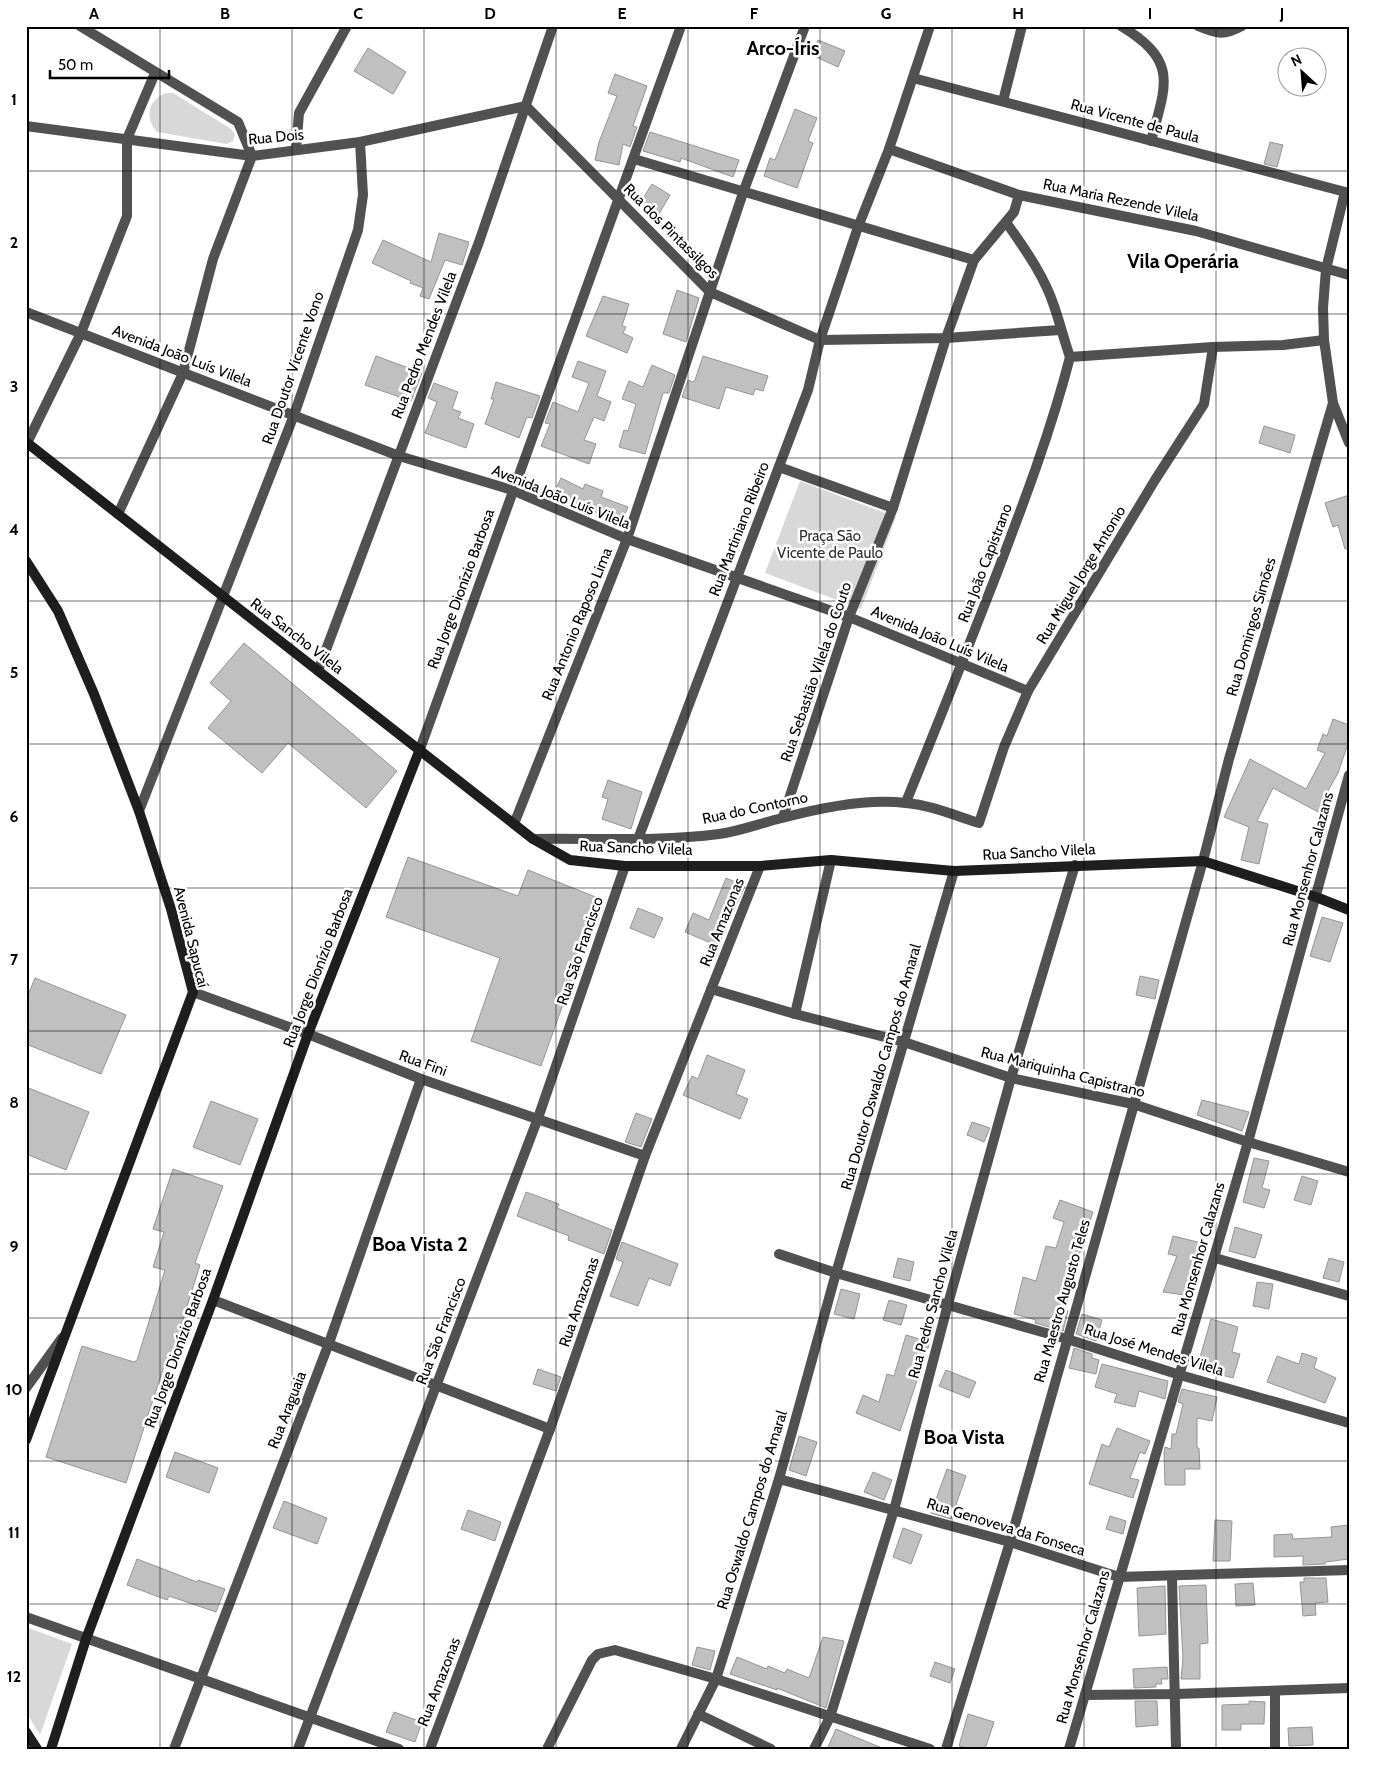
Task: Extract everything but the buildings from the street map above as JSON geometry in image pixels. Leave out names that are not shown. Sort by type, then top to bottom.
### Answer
[{"type":"main road","name":"Rua Sancho Vilela","points":[[27,443],[514,824],[533,838],[570,860],[625,866],[760,866],[831,860],[954,871],[1203,861],[1316,897],[1349,910]]},
{"type":"main road","name":"Avenida Sapucaí","points":[[26,561],[58,611],[94,694],[139,811],[171,909],[193,992],[69,1330],[26,1440]]},
{"type":"main road","name":"Rua Jorge Dionízio Barbosa","points":[[51,1749],[86,1639],[213,1300],[308,1034],[420,749]]},
{"type":"main road","points":[[26,1732],[37,1749]]},
{"type":"street","points":[[80,26],[238,122],[252,156],[213,259],[183,373],[118,514]]},
{"type":"street","name":"Rua Pedro Mendes Vilela","points":[[318,671],[479,242],[552,26]]},
{"type":"street","name":"Rua Jorge Dionízio Barbosa","points":[[420,749],[681,26]]},
{"type":"street","name":"Rua Antonio Raposo Lima","points":[[514,824],[627,539],[744,190],[805,26]]},
{"type":"street","name":"Rua Martiniano Ribeiro","points":[[638,839],[808,390],[820,340],[858,227],[889,149],[930,26]]},
{"type":"street","points":[[1121,26],[1138,36],[1156,52],[1163,69],[1165,88],[1151,141]]},
{"type":"street","points":[[1198,26],[1210,31],[1228,34],[1242,26]]},
{"type":"street","points":[[1003,102],[1021,27]]},
{"type":"street","points":[[296,150],[298,112],[342,28]]},
{"type":"street","points":[[27,443],[81,333],[127,216],[127,138],[155,73]]},
{"type":"street","name":"Rua Vicente de Paula","points":[[913,78],[1347,192]]},
{"type":"street","name":"Rua Dois","points":[[26,126],[252,156],[360,142],[526,106]]},
{"type":"street","name":"Rua dos Pintassilgos","points":[[526,106],[710,292],[820,340],[946,338],[1060,330]]},
{"type":"street","name":"Rua Doutor Vicente Vono","points":[[139,811],[294,415],[358,230],[363,195],[360,142]]},
{"type":"street","name":"Rua Maria Rezende Vilela","points":[[889,149],[1019,195],[1196,230],[1349,276]]},
{"type":"street","points":[[634,159],[744,190],[858,227],[974,260],[1014,212],[1019,195]]},
{"type":"street","points":[[1347,192],[1326,269],[1324,340],[1333,402],[1349,443]]},
{"type":"street","points":[[1006,222],[1044,282],[1054,306],[1070,357],[1213,347],[1283,345],[1324,340]]},
{"type":"street","name":"Rua Sebastião Vilela do Couto","points":[[783,817],[849,617],[893,508],[946,338],[974,260]]},
{"type":"street","name":"Avenida João Luís Vilela","points":[[26,312],[398,456],[512,490],[627,539],[849,617],[1028,691]]},
{"type":"street","name":"Rua Miguel Jorge Antonio","points":[[979,823],[1004,746],[1028,691],[1155,480],[1204,404],[1213,347]]},
{"type":"street","name":"Rua João Capistrano","points":[[906,802],[963,664],[1028,494],[1056,411],[1070,357]]},
{"type":"street","name":"Rua Domingos Simões","points":[[1203,861],[1229,759],[1333,402]]},
{"type":"street","points":[[779,466],[893,508]]},
{"type":"street","name":"Rua Monsenhor Calazans","points":[[1069,1749],[1248,1142],[1349,776]]},
{"type":"street","name":"Rua do Contorno","points":[[533,838],[638,839],[720,834],[783,817],[838,806],[906,802],[929,807],[979,823]]},
{"type":"street","points":[[795,1014],[831,860]]},
{"type":"street","name":"Rua Maestro Augusto Teles","points":[[946,1749],[1010,1542],[1203,861]]},
{"type":"street","name":"Rua Pedro Sancho Vilela","points":[[814,1749],[830,1717],[894,1510],[948,1304],[1011,1078],[1075,865]]},
{"type":"street","name":"Rua São Francisco","points":[[298,1749],[538,1118],[625,866]]},
{"type":"street","name":"Rua Amazonas","points":[[430,1749],[550,1429],[645,1156],[760,866]]},
{"type":"street","name":"Rua Doutor Oswaldo Campos do Amaral","points":[[836,1273],[954,871]]},
{"type":"street","name":"Rua Mariquinha Capistrano","points":[[711,989],[795,1014],[904,1042],[1011,1078],[1133,1104],[1248,1142],[1349,1172]]},
{"type":"street","name":"Rua Fini","points":[[193,992],[308,1034],[421,1079],[645,1156]]},
{"type":"street","name":"Rua Araguaia","points":[[174,1749],[329,1343],[421,1079]]},
{"type":"street","name":"Rua José Mendes Vilela","points":[[779,1254],[836,1273],[1067,1339],[1180,1375],[1349,1423]]},
{"type":"street","points":[[1214,1258],[1349,1296]]},
{"type":"street","name":"Rua Oswaldo Campos do Amaral","points":[[681,1749],[716,1679],[779,1479],[836,1273]]},
{"type":"street","points":[[213,1300],[550,1429]]},
{"type":"street","points":[[26,1388],[69,1330]]},
{"type":"street","name":"Rua Genoveva da Fonseca","points":[[779,1479],[1010,1542],[1119,1577],[1172,1577],[1349,1570]]},
{"type":"street","points":[[1172,1577],[1176,1749]]},
{"type":"street","points":[[26,1617],[399,1749]]},
{"type":"street","points":[[547,1749],[592,1660],[606,1650],[615,1650],[716,1679],[930,1749]]},
{"type":"street","points":[[1085,1694],[1176,1694],[1349,1688]]},
{"type":"street","points":[[1275,1749],[1276,1691]]},
{"type":"street","points":[[698,1714],[771,1749]]},
{"type":"green space","points":[[166,93],[173,93],[231,129],[235,134],[233,141],[227,144],[157,132],[150,121],[150,110],[155,100]]},
{"type":"green space","name":"Praça São Vicente de Paulo","points":[[800,481],[896,517],[861,609],[765,573]]},
{"type":"green space","points":[[26,1627],[72,1644],[40,1735],[26,1712]]},
{"type":"district","name":"Arco-Íris","points":[[783,48]]},
{"type":"district","name":"Vila Operária","points":[[1183,261]]},
{"type":"district","name":"Boa Vista 2","points":[[420,1244]]},
{"type":"district","name":"Boa Vista","points":[[964,1437]]}]
